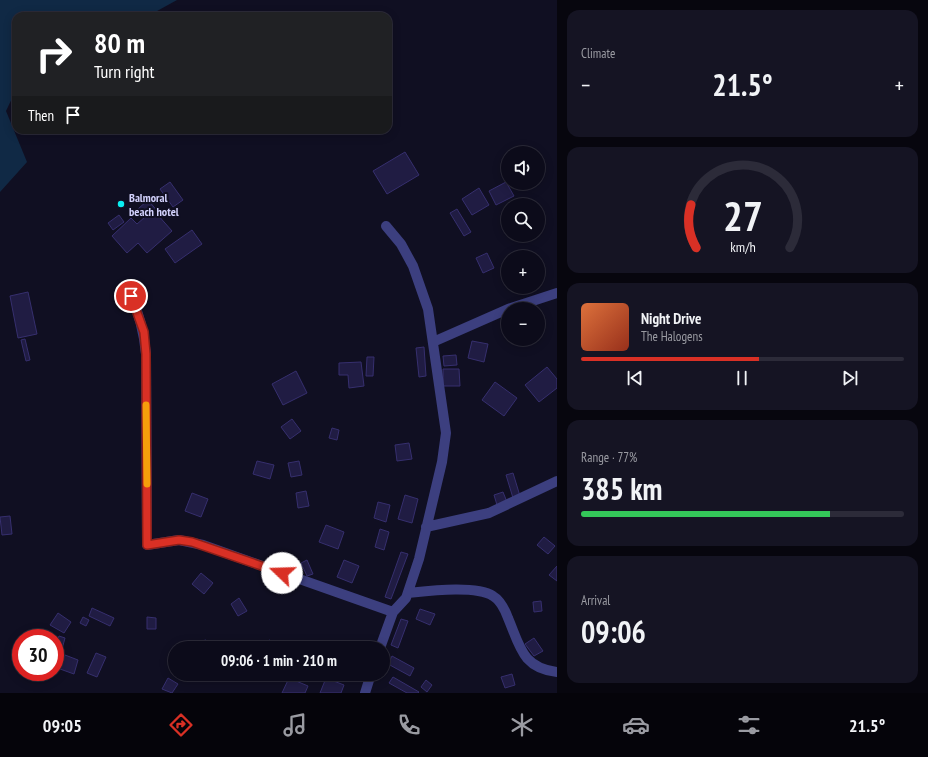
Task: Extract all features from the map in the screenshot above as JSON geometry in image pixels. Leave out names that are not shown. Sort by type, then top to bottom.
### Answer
[{"type":"street","points":[[383,641],[393,612],[403,603],[408,593],[419,559],[442,462],[446,432],[428,309],[413,266],[401,244],[386,226]]},
{"type":"street","points":[[529,302],[557,293]]},
{"type":"street","points":[[131,296],[144,332],[146,354],[147,545],[179,540],[203,545],[393,612]]},
{"type":"street","points":[[433,342],[501,312]]},
{"type":"street","points":[[426,527],[489,513],[557,481]]},
{"type":"street","points":[[408,593],[439,589],[461,590],[493,596],[504,609],[523,653],[529,662],[537,667],[557,672]]},
{"type":"street","points":[[365,693],[369,681]]},
{"type":"water","points":[[0,0],[177,0],[155,12],[12,12],[12,98],[6,111],[12,126],[12,134],[15,134],[27,162],[0,192]]},
{"type":"building","points":[[405,152],[419,175],[387,194],[373,171]]},
{"type":"building","points":[[170,182],[183,200],[173,207],[160,189]]},
{"type":"building","points":[[501,185],[501,190],[511,190],[514,196],[510,198],[501,198],[501,202],[496,205],[489,191]]},
{"type":"building","points":[[479,188],[489,205],[472,215],[462,199]]},
{"type":"building","points":[[148,200],[159,213],[157,214],[172,231],[147,253],[138,243],[127,253],[112,236],[131,218],[137,224],[145,217],[138,209]]},
{"type":"building","points":[[457,209],[471,232],[464,236],[450,213]]},
{"type":"building","points":[[119,215],[124,222],[113,230],[108,223]]},
{"type":"building","points":[[192,230],[202,244],[175,263],[165,249]]},
{"type":"building","points":[[487,253],[494,268],[483,273],[476,258]]},
{"type":"building","points":[[28,292],[37,334],[18,338],[10,296]]},
{"type":"building","points":[[25,339],[30,360],[26,361],[21,340]]},
{"type":"building","points":[[472,341],[488,344],[484,362],[468,358]]},
{"type":"building","points":[[424,347],[426,376],[419,377],[416,348]]},
{"type":"building","points":[[456,355],[457,365],[444,366],[443,356]]},
{"type":"building","points":[[367,357],[374,357],[373,376],[366,376]]},
{"type":"building","points":[[361,362],[364,386],[349,388],[348,375],[339,375],[339,363]]},
{"type":"building","points":[[547,367],[557,379],[557,388],[539,402],[525,385]]},
{"type":"building","points":[[443,369],[459,369],[460,386],[443,386]]},
{"type":"building","points":[[296,371],[307,393],[283,405],[272,384]]},
{"type":"building","points":[[495,382],[517,398],[504,416],[482,400]]},
{"type":"building","points":[[292,419],[301,431],[290,439],[281,427]]},
{"type":"building","points":[[332,428],[339,430],[337,440],[329,438]]},
{"type":"building","points":[[409,443],[412,459],[397,461],[395,445]]},
{"type":"building","points":[[257,461],[274,465],[270,479],[253,474]]},
{"type":"building","points":[[299,461],[302,475],[291,477],[288,463]]},
{"type":"building","points":[[513,473],[520,496],[513,498],[506,475]]},
{"type":"building","points":[[306,491],[309,506],[298,508],[296,493]]},
{"type":"building","points":[[503,492],[507,502],[497,505],[494,495]]},
{"type":"building","points":[[192,493],[208,499],[201,517],[185,511]]},
{"type":"building","points":[[405,495],[418,499],[412,523],[398,519]]},
{"type":"building","points":[[378,502],[390,505],[386,522],[374,518]]},
{"type":"building","points":[[10,516],[12,534],[2,535],[0,517]]},
{"type":"building","points":[[326,525],[344,532],[338,549],[319,542]]},
{"type":"building","points":[[380,529],[389,532],[384,550],[375,547]]},
{"type":"building","points":[[544,537],[555,546],[548,554],[537,545]]},
{"type":"building","points":[[401,552],[408,554],[391,599],[385,597]]},
{"type":"building","points":[[307,560],[313,574],[307,576],[301,563]]},
{"type":"building","points":[[344,560],[359,566],[352,583],[337,577]]},
{"type":"building","points":[[557,566],[557,581],[549,575]]},
{"type":"building","points":[[201,573],[213,583],[204,594],[192,584]]},
{"type":"building","points":[[239,598],[247,611],[238,616],[231,604]]},
{"type":"building","points":[[541,601],[542,611],[534,612],[533,602]]},
{"type":"building","points":[[92,608],[114,618],[110,626],[89,616]]},
{"type":"building","points":[[420,609],[435,614],[430,625],[416,619]]},
{"type":"building","points":[[58,613],[71,622],[64,633],[64,629],[57,629],[50,625]]},
{"type":"building","points":[[83,617],[89,620],[86,626],[80,623]]},
{"type":"building","points":[[147,617],[156,618],[156,629],[147,629]]},
{"type":"building","points":[[401,619],[408,621],[398,648],[391,645]]},
{"type":"building","points":[[534,638],[543,651],[534,656],[525,644]]},
{"type":"building","points":[[96,653],[106,657],[97,677],[87,673]]},
{"type":"building","points":[[65,655],[78,660],[74,674],[64,670]]},
{"type":"building","points":[[392,656],[414,668],[410,676],[390,665]]},
{"type":"building","points":[[512,674],[515,685],[505,688],[501,677]]},
{"type":"building","points":[[393,677],[419,692],[407,693],[389,683]]},
{"type":"building","points":[[168,678],[168,681],[173,681],[178,684],[172,693],[162,689]]},
{"type":"building","points":[[426,680],[432,685],[427,692],[421,687]]},
{"type":"building","points":[[288,681],[296,681],[308,686],[305,693],[282,693]]},
{"type":"building","points":[[325,681],[334,681],[344,685],[341,693],[320,693]]},
{"type":"slow traffic","points":[[146,405],[147,484]]},
{"type":"place","name":"Balmoral beach hotel","points":[[121,204]]},
{"type":"route","points":[[131,296],[144,332],[146,354],[147,545],[179,540],[192,542],[257,563],[282,573]]}]
